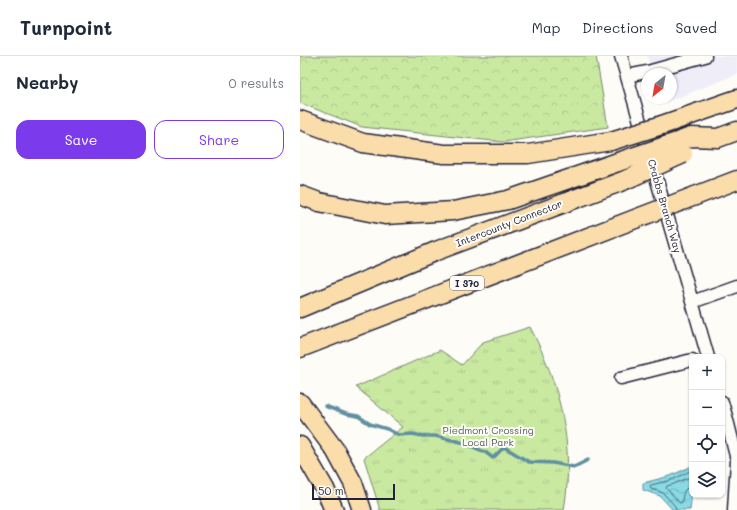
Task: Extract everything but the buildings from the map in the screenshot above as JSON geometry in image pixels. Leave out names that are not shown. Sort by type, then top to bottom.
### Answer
[{"type":"highway","points":[[300,120],[363,143],[444,154],[528,154],[611,140],[662,126],[737,99]]},
{"type":"highway","name":"Intercounty Connector","points":[[300,308],[436,251],[624,181],[681,147],[718,138],[737,131]]},
{"type":"highway","points":[[300,195],[319,202],[385,215],[453,211],[508,200],[618,162],[681,147]]},
{"type":"highway","name":"I 370","points":[[300,348],[737,180]]},
{"type":"highway","points":[[300,403],[335,450],[353,483],[362,510]]},
{"type":"highway","points":[[300,446],[325,489],[334,510]]},
{"type":"street","name":"Crabbs Branch Way","points":[[621,56],[692,302],[705,354]]},
{"type":"street","points":[[627,76],[705,56]]},
{"type":"street","points":[[692,302],[737,286]]},
{"type":"street","points":[[621,378],[689,361]]},
{"type":"street","points":[[725,413],[737,460],[734,510]]},
{"type":"shaded area","points":[[647,56],[737,56],[737,74],[677,98],[677,68],[650,68]]},
{"type":"green space","points":[[300,56],[596,56],[608,127],[503,142],[362,127],[300,103]]},
{"type":"green space","name":"Piedmont Crossing Local Park","points":[[530,327],[550,370],[562,416],[568,462],[564,510],[380,510],[364,458],[403,427],[356,387],[440,350],[462,365],[483,342]]},
{"type":"water","points":[[689,467],[689,498],[691,498],[690,510],[673,510],[660,496],[643,490],[643,483],[670,476]]},
{"type":"waterway","points":[[325,406],[346,414],[358,416],[370,424],[387,429],[399,435],[412,434],[435,436],[461,442],[485,452],[493,458],[504,447],[529,462],[553,463],[574,467],[588,460]]}]
